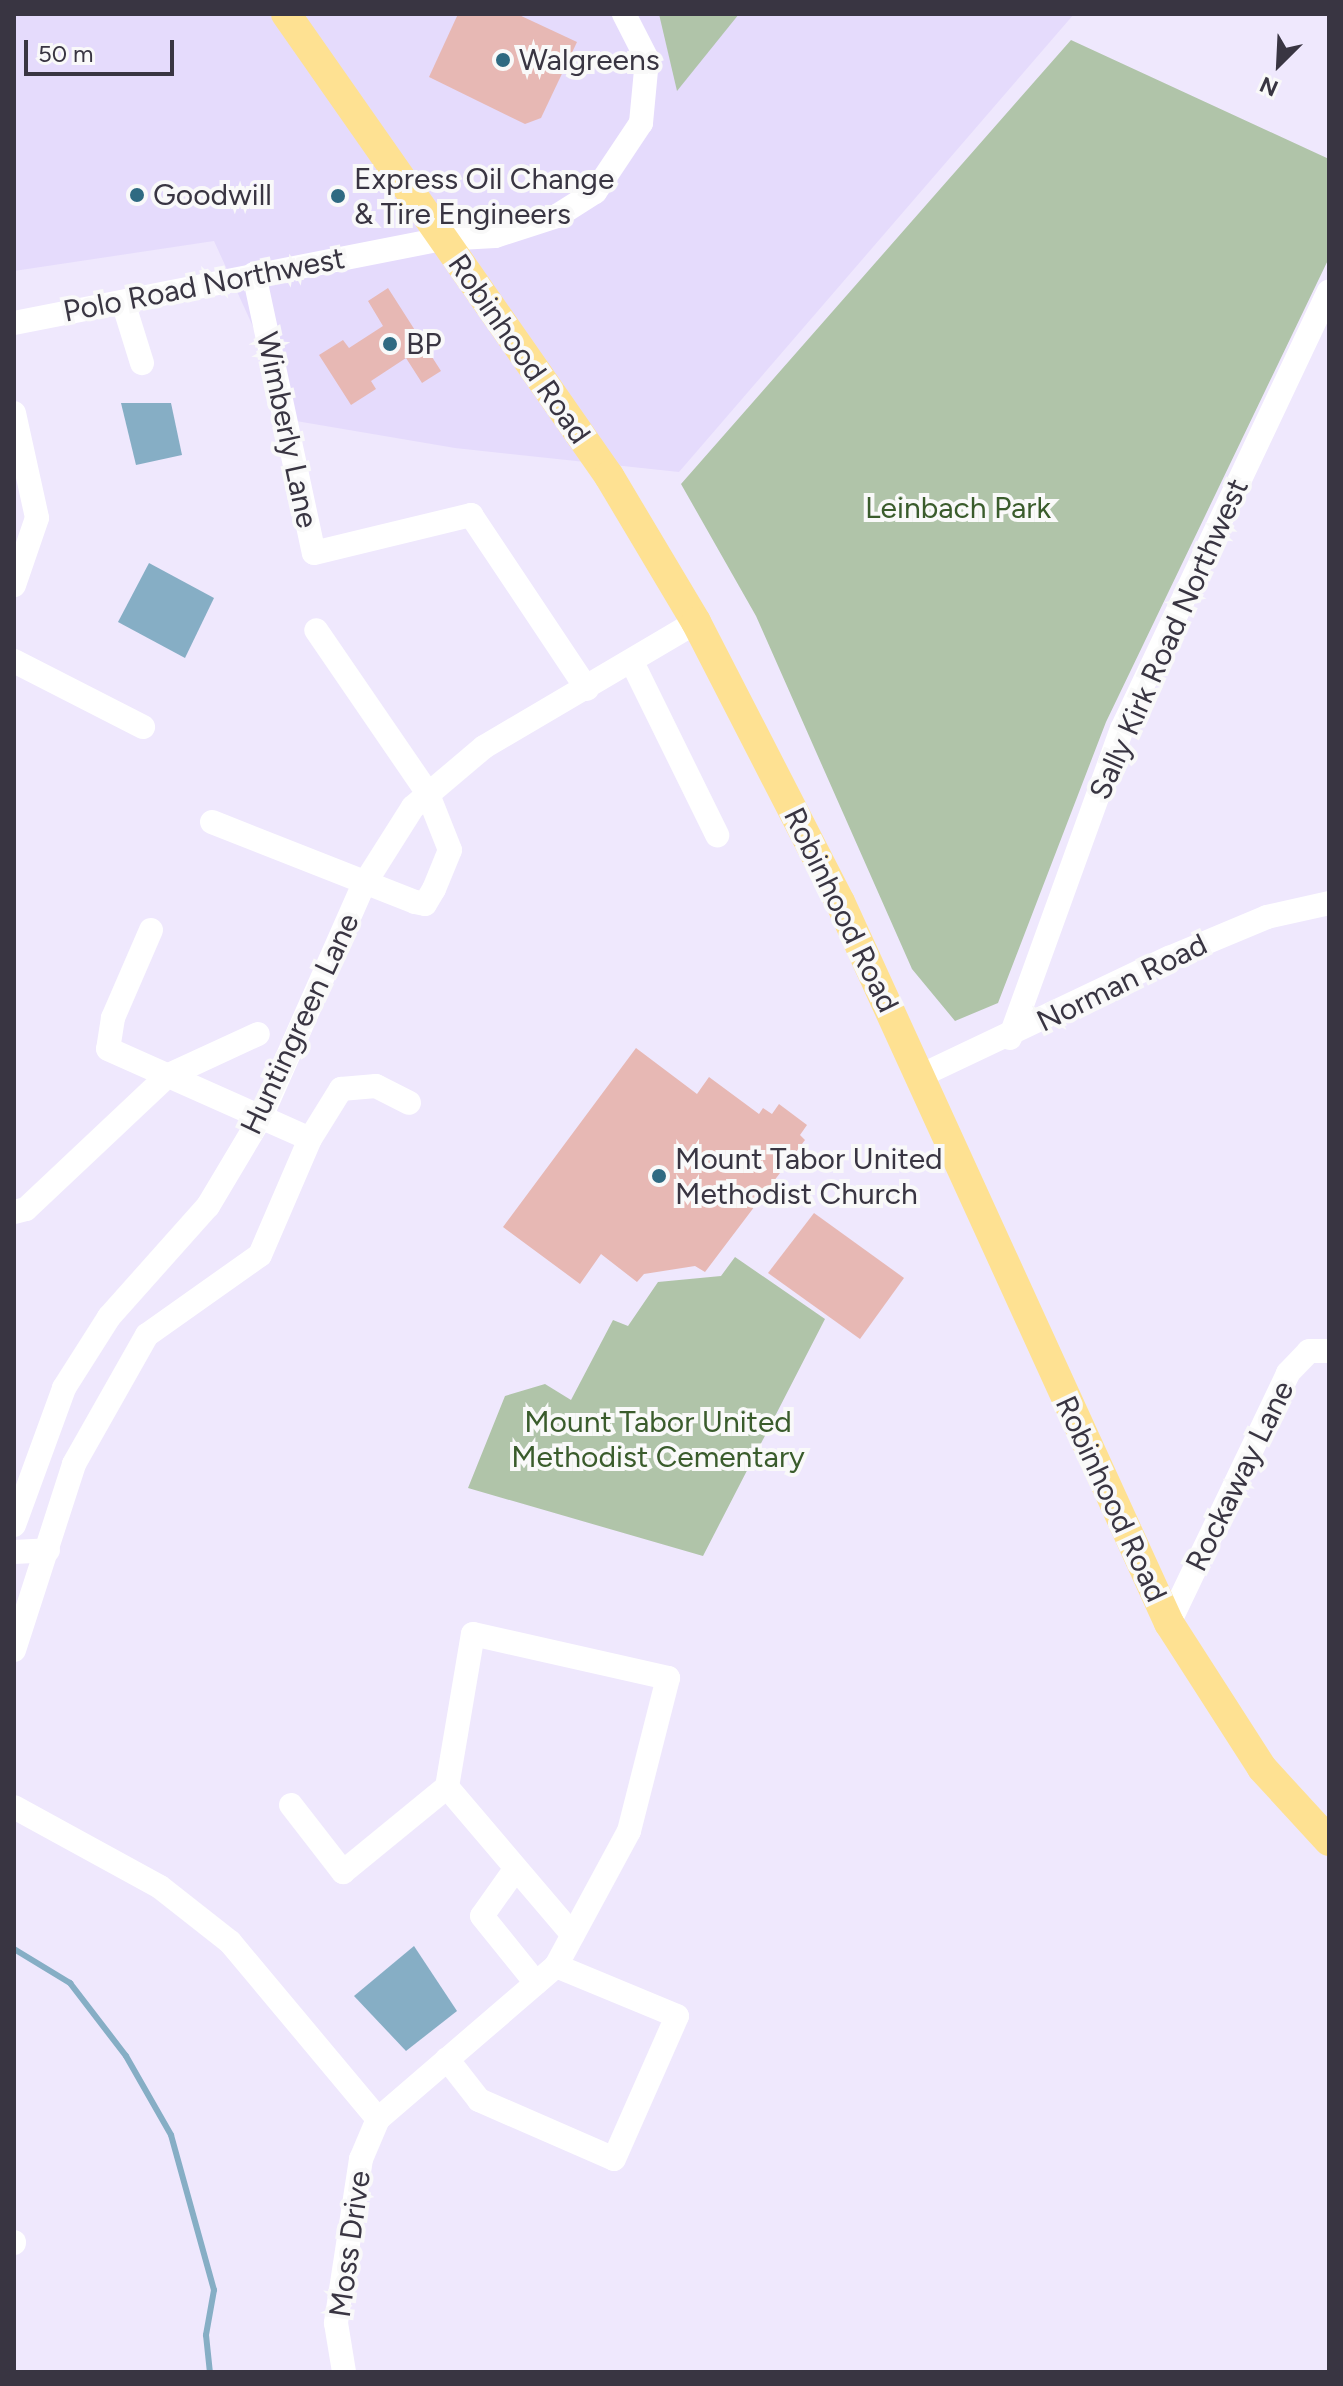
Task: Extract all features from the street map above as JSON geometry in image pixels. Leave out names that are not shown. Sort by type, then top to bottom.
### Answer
[{"type":"main road","name":"Robinhood Road","points":[[286,14],[609,476],[696,622],[840,902],[1169,1623],[1262,1768],[1329,1841]]},
{"type":"street","name":"Polo Road Northwest","points":[[15,322],[441,239],[495,236],[557,216],[595,192],[614,168],[641,123],[649,87],[641,42],[624,14]]},
{"type":"street","name":"Wimberly Lane","points":[[254,274],[314,553],[471,515],[587,689]]},
{"type":"street","name":"Sally Kirk Road Northwest","points":[[1010,1038],[1122,729],[1329,292]]},
{"type":"street","points":[[123,302],[142,363]]},
{"type":"street","points":[[14,413],[37,518],[14,585]]},
{"type":"street","name":"Huntingreen Lane","points":[[14,1525],[64,1388],[109,1317],[208,1206],[261,1117],[363,886],[427,792],[484,747],[633,664],[696,622]]},
{"type":"street","points":[[212,822],[363,886],[425,904],[450,850],[427,792],[316,630]]},
{"type":"street","points":[[14,661],[143,727]]},
{"type":"street","points":[[633,664],[717,835]]},
{"type":"street","name":"Norman Road","points":[[920,1076],[1010,1038],[1169,958],[1267,917],[1329,903]]},
{"type":"street","points":[[151,930],[113,1018],[108,1049],[310,1139]]},
{"type":"street","points":[[14,1212],[26,1209],[167,1076],[258,1034]]},
{"type":"street","points":[[14,1650],[74,1464],[120,1373],[147,1335],[260,1255],[310,1139],[341,1089],[376,1086],[409,1103]]},
{"type":"street","name":"Rockaway Lane","points":[[1169,1623],[1288,1373],[1309,1351],[1329,1351]]},
{"type":"street","points":[[14,1552],[48,1550]]},
{"type":"street","points":[[14,1807],[160,1887],[230,1942],[378,2119],[556,1966],[629,1831],[668,1678],[473,1634],[447,1787],[343,1872],[291,1805]]},
{"type":"street","points":[[447,1787],[514,1871],[573,1935]]},
{"type":"street","points":[[514,1871],[482,1916],[536,1983]]},
{"type":"street","points":[[447,2059],[479,2100],[614,2159],[677,2016],[556,1966]]},
{"type":"street","name":"Moss Drive","points":[[344,2372],[336,2323],[361,2159],[378,2119]]},
{"type":"shaded area","points":[[14,14],[1074,14],[679,472],[455,448],[296,421],[214,241],[14,271]]},
{"type":"green space","points":[[659,14],[739,14],[677,91]]},
{"type":"green space","name":"Leinbach Park","points":[[1071,40],[1329,159],[1329,258],[1106,722],[998,1003],[955,1021],[912,969],[756,616],[681,484]]},
{"type":"green space","name":"Mount Tabor United Methodist Cementary","points":[[735,1257],[825,1319],[703,1556],[468,1488],[505,1396],[545,1384],[571,1400],[613,1320],[628,1326],[658,1282],[721,1276]]},
{"type":"water","points":[[121,403],[171,403],[182,455],[136,465]]},
{"type":"water","points":[[149,563],[214,598],[185,658],[118,622]]},
{"type":"water","points":[[414,1946],[457,2011],[406,2051],[354,1996]]},
{"type":"building","name":"Walgreens","points":[[458,14],[517,14],[577,42],[541,118],[525,124],[429,77]]},
{"type":"building","name":"BP","points":[[388,288],[441,371],[422,383],[406,358],[371,381],[376,389],[351,405],[319,355],[343,340],[349,348],[383,326],[368,301]]},
{"type":"building","name":"Mount Tabor United Methodist Church","points":[[636,1048],[697,1094],[709,1077],[759,1114],[763,1108],[772,1114],[779,1104],[807,1125],[800,1135],[805,1140],[705,1272],[695,1266],[644,1274],[637,1282],[601,1254],[580,1284],[503,1227]]},
{"type":"building","points":[[814,1213],[904,1278],[860,1339],[768,1273]]},
{"type":"waterway","points":[[14,1949],[70,1983],[126,2056],[171,2135],[214,2290],[206,2335],[210,2372]]},
{"type":"place","name":"Walgreens","points":[[503,60]]},
{"type":"place","name":"Goodwill","points":[[137,195]]},
{"type":"place","name":"Express Oil Change & Tire Engineers","points":[[338,196]]},
{"type":"place","name":"BP","points":[[390,344]]},
{"type":"place","name":"Mount Tabor United Methodist Church","points":[[659,1176]]}]
